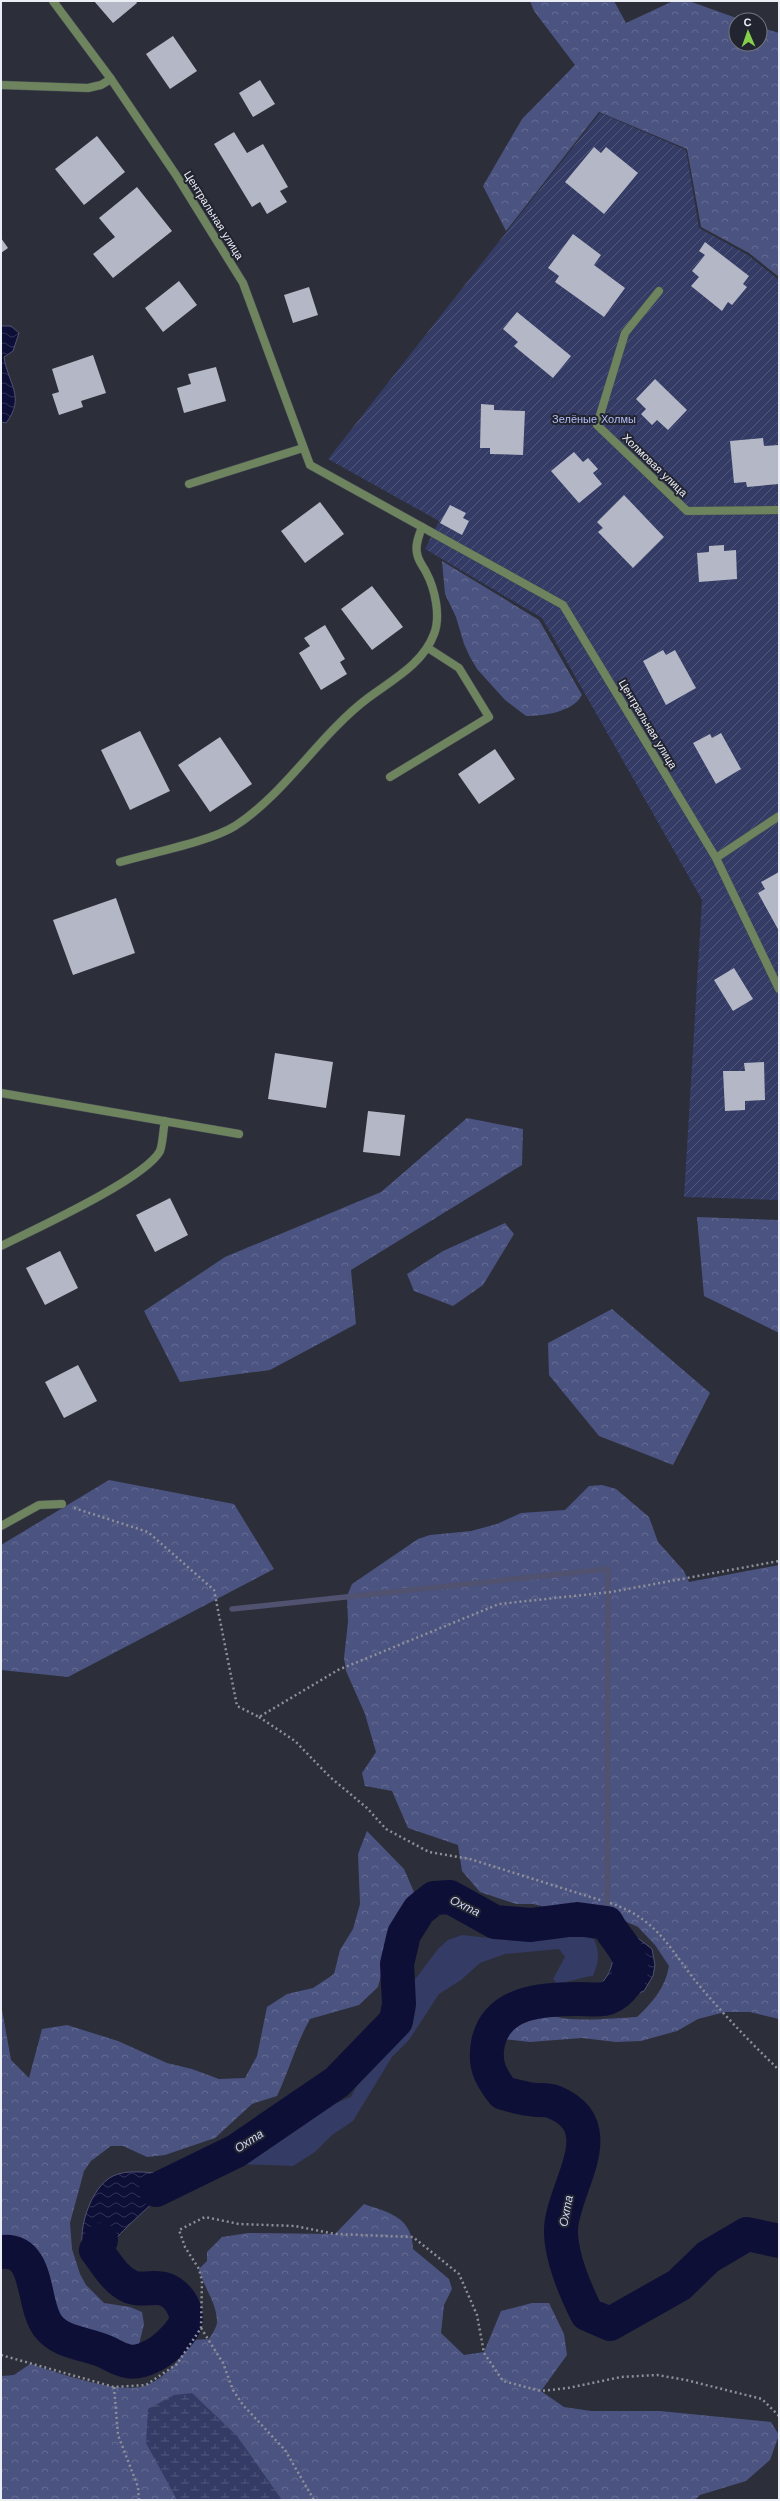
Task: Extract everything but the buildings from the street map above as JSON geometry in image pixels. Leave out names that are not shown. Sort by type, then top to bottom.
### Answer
[{"type":"street","name":"Центральная улица","points":[[53,1],[111,78],[176,175],[243,283],[310,465],[563,605],[716,858],[779,989]]},
{"type":"street","points":[[1,85],[88,88],[101,85],[111,78]]},
{"type":"street","name":"Холмовая улица","points":[[659,291],[625,333],[597,425],[687,511],[779,510]]},
{"type":"street","points":[[190,484],[303,448]]},
{"type":"street","points":[[120,862],[211,836],[235,826],[293,774],[315,746],[350,714],[402,674],[428,648],[437,622],[436,603],[427,573],[416,552],[422,527]]},
{"type":"street","points":[[390,777],[489,717],[459,668],[428,648]]},
{"type":"street","points":[[716,858],[779,816]]},
{"type":"street","points":[[1,1093],[238,1134]]},
{"type":"street","points":[[1,1246],[93,1200],[144,1167],[160,1151],[165,1121]]},
{"type":"street","points":[[1,1526],[39,1505],[62,1504]]},
{"type":"path","points":[[62,1504],[148,1532],[214,1590],[237,1706],[259,1717],[295,1742],[330,1777],[367,1808],[386,1829],[429,1852],[470,1859],[604,1902]]},
{"type":"path","points":[[259,1717],[338,1670],[499,1604],[611,1592],[779,1561]]},
{"type":"path","points":[[610,1903],[622,1907],[653,1925],[658,1936],[671,1946],[702,1990],[779,2070]]},
{"type":"path","points":[[1,2355],[114,2387],[146,2385],[177,2364],[201,2328],[202,2281],[199,2269],[185,2247],[180,2230],[192,2222],[205,2217],[239,2224],[294,2226],[335,2234],[413,2237],[459,2274],[477,2315],[484,2353],[504,2381],[541,2391],[621,2377],[657,2375],[686,2380],[762,2399],[779,2416]]},
{"type":"path","points":[[201,2328],[223,2363],[233,2390],[243,2405],[285,2450],[314,2500]]},
{"type":"path","points":[[114,2387],[118,2435],[138,2487],[140,2500]]},
{"type":"green space","points":[[530,1],[614,1],[626,23],[673,1],[689,1],[728,15],[728,52],[768,52],[768,30],[779,33],[779,277],[749,253],[701,227],[687,149],[599,112],[506,231],[483,186],[522,119],[575,65],[534,11]]},
{"type":"green space","name":"Зелёные Холмы","points":[[600,113],[686,150],[699,228],[748,255],[779,280],[779,1200],[684,1197],[702,900],[542,618],[425,549],[439,521],[328,459]]},
{"type":"green space","points":[[442,561],[539,620],[582,695],[578,701],[557,712],[526,716],[505,700],[477,669],[464,644],[456,617],[445,594]]},
{"type":"green space","points":[[467,1118],[523,1129],[522,1165],[351,1270],[356,1324],[270,1370],[180,1382],[144,1311],[225,1257],[381,1192]]},
{"type":"green space","points":[[697,1217],[779,1220],[779,1333],[704,1296]]},
{"type":"green space","points":[[505,1223],[514,1234],[483,1285],[453,1306],[414,1291],[407,1274],[443,1251]]},
{"type":"green space","points":[[612,1309],[710,1393],[673,1465],[599,1436],[549,1375],[548,1343]]},
{"type":"green space","points":[[109,1480],[234,1504],[274,1569],[68,1677],[1,1670],[1,1545]]},
{"type":"green space","points":[[602,1485],[616,1489],[649,1517],[658,1542],[684,1571],[689,1582],[779,1565],[779,2019],[750,2012],[725,2012],[698,2019],[677,2031],[641,2041],[616,2042],[582,2038],[530,2042],[504,2039],[499,2028],[514,2017],[531,2010],[541,2011],[557,2017],[575,2019],[637,2017],[658,1994],[665,1981],[669,1966],[655,1945],[638,1927],[604,1912],[567,1912],[533,1904],[516,1904],[480,1892],[462,1871],[458,1845],[408,1828],[392,1791],[365,1786],[362,1773],[376,1752],[365,1714],[346,1671],[344,1658],[348,1622],[347,1596],[352,1584],[418,1539],[430,1535],[471,1531],[497,1524],[521,1513],[565,1510],[589,1486]]},
{"type":"green space","points":[[367,1831],[404,1869],[414,1892],[397,1913],[378,1987],[359,2005],[310,2019],[277,2096],[252,2104],[215,2138],[165,2155],[147,2157],[123,2146],[111,2146],[91,2161],[84,2171],[70,2223],[72,2249],[80,2274],[86,2285],[104,2303],[130,2307],[142,2312],[144,2324],[138,2349],[103,2338],[88,2336],[74,2328],[55,2308],[48,2296],[27,2244],[10,2235],[1,2236],[1,2004],[11,2060],[29,2078],[42,2029],[67,2025],[118,2041],[167,2063],[192,2069],[219,2079],[245,2078],[257,2056],[267,2007],[287,1994],[313,1988],[334,1974],[340,1950],[353,1929],[360,1904],[358,1854]]},
{"type":"green space","points":[[540,1933],[568,1933],[594,1939],[598,1958],[593,1976],[556,1983],[553,1979],[565,1957],[559,1949],[505,1954],[480,1963],[461,1980],[439,1994],[409,2040],[392,2057],[353,2121],[332,2135],[315,2152],[293,2166],[239,2164],[279,2135],[307,2118],[351,2097],[363,2073],[405,2014],[403,2002],[407,1990],[438,1949],[448,1940],[462,1935],[489,1938]]},
{"type":"green space","points":[[364,2204],[391,2214],[404,2223],[412,2238],[413,2249],[449,2279],[452,2289],[444,2305],[441,2333],[464,2355],[484,2352],[501,2311],[532,2303],[549,2303],[564,2334],[567,2355],[541,2391],[564,2407],[591,2411],[660,2411],[771,2422],[779,2435],[770,2460],[746,2481],[700,2495],[695,2500],[1,2500],[1,2376],[14,2375],[30,2364],[88,2382],[105,2385],[135,2388],[154,2382],[173,2366],[192,2340],[209,2339],[216,2326],[217,2322],[215,2308],[199,2269],[207,2261],[207,2252],[222,2237],[248,2233],[335,2234]]},
{"type":"green space","points":[[192,2393],[237,2436],[282,2500],[177,2500],[146,2443],[148,2409],[174,2395]]},
{"type":"water","points":[[1,326],[11,326],[19,333],[13,351],[4,357],[15,398],[15,406],[6,423],[1,422]]},
{"type":"water","points":[[594,1920],[602,1921],[625,1930],[652,1949],[655,1965],[653,1976],[644,1991],[611,2004],[578,1999],[592,1992],[598,1987],[608,1975],[613,1960],[612,1948]]},
{"type":"water","points":[[198,2170],[194,2176],[184,2184],[154,2202],[113,2242],[111,2245],[111,2258],[117,2277],[101,2275],[88,2262],[82,2247],[83,2224],[91,2200],[105,2182],[113,2176],[124,2173],[166,2173]]},
{"type":"waterway","points":[[232,1609],[608,1569],[607,1923]]},
{"type":"waterway","name":"Охта","points":[[156,2190],[236,2151],[337,2082],[396,2021],[399,2004],[397,1964],[404,1934],[419,1910],[434,1898],[450,1897],[495,1922],[531,1925],[577,1919],[607,1923],[626,1951],[631,1963],[630,1975],[625,1984],[618,1992],[609,1998],[551,2000],[523,2005],[501,2018],[493,2029],[488,2043],[487,2058],[489,2070],[491,2076],[503,2093],[526,2099],[554,2102],[572,2113],[581,2126],[583,2142],[581,2158],[564,2211],[561,2238],[569,2272],[587,2314],[610,2324],[679,2285],[708,2257],[747,2234],[779,2241]]},
{"type":"waterway","name":"Охта","points":[[1,2252],[14,2253],[23,2259],[29,2268],[33,2279],[43,2316],[48,2326],[61,2337],[102,2350],[115,2357],[130,2362],[139,2361],[155,2355],[168,2345],[183,2328],[186,2317],[185,2311],[179,2299],[169,2291],[160,2288],[135,2288],[120,2280],[111,2271],[96,2250],[101,2240]]}]
